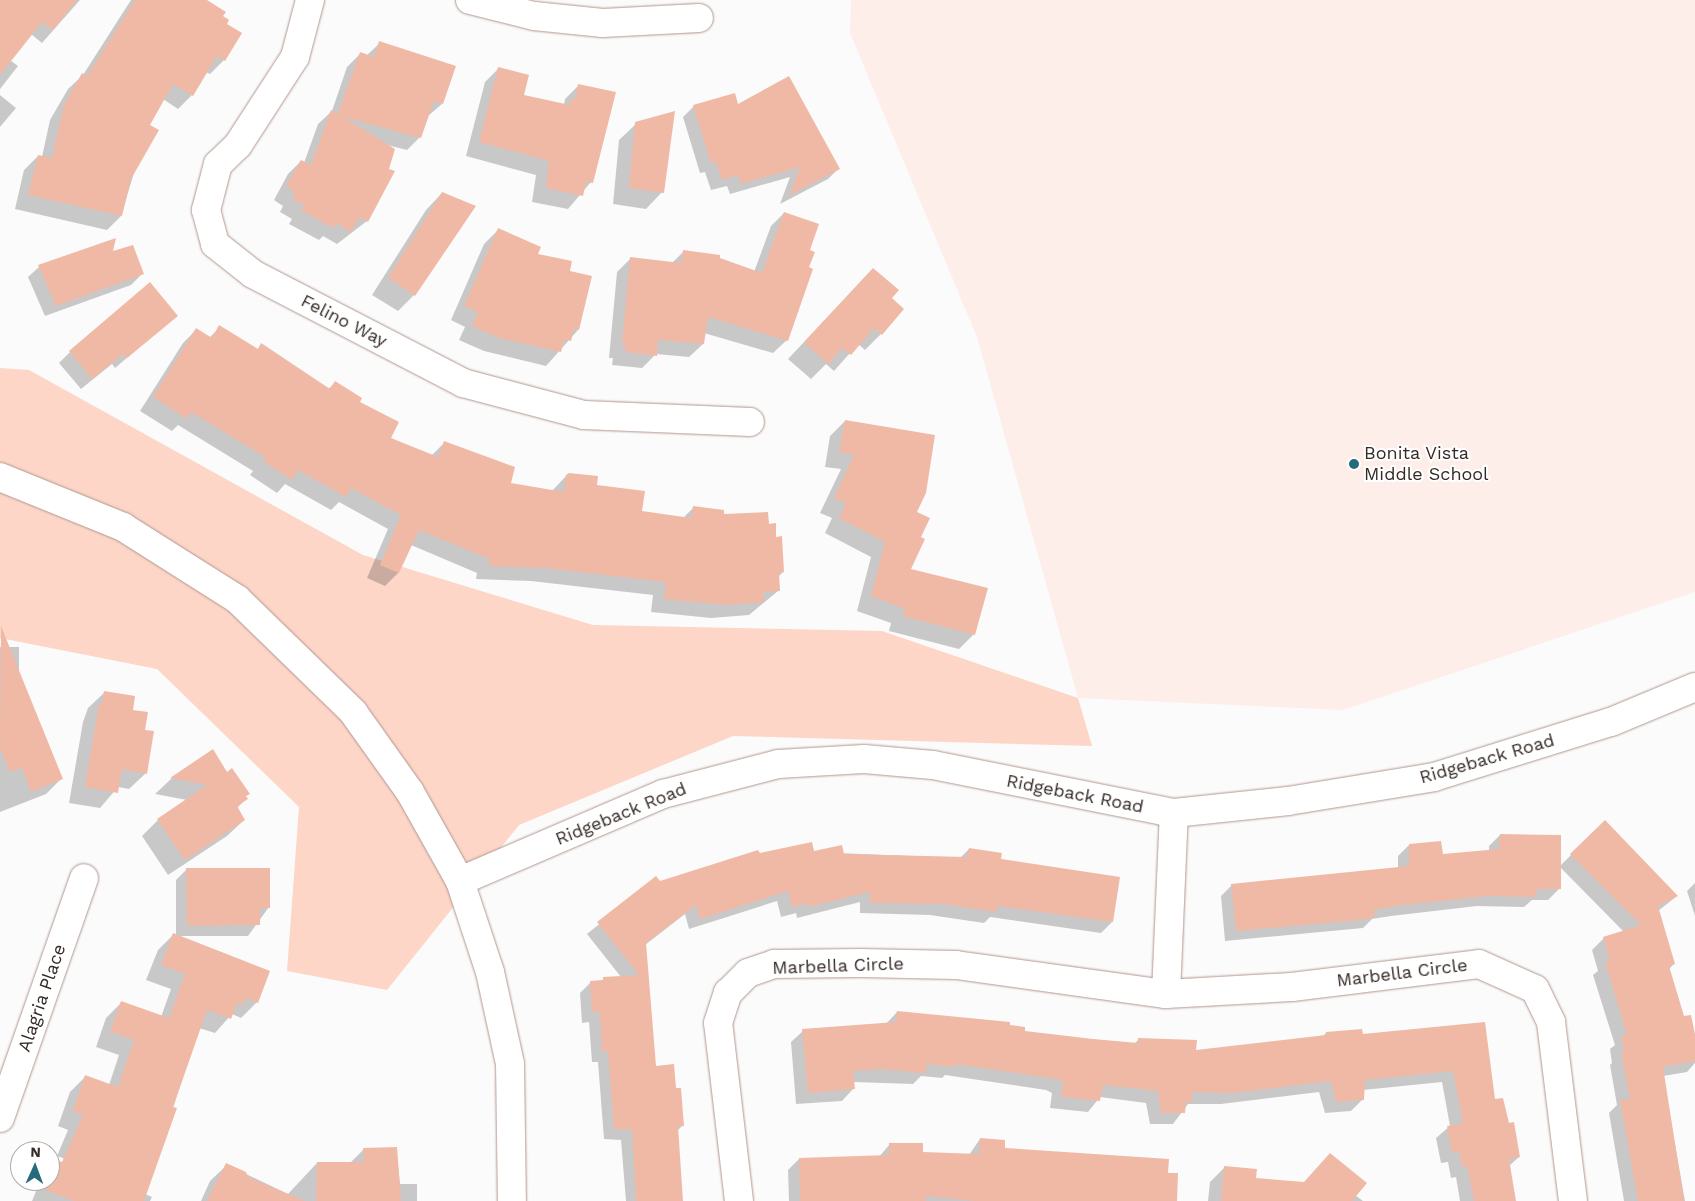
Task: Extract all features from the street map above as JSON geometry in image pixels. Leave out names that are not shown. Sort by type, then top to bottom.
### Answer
[{"type":"street","name":"Felino Way","points":[[310,0],[294,57],[238,144],[218,164],[206,210],[215,244],[253,274],[463,383],[584,416],[750,422]]},
{"type":"street","points":[[470,0],[534,16],[603,23],[698,18]]},
{"type":"street","points":[[0,477],[123,527],[237,599],[353,712],[410,792],[460,881],[490,972],[510,1064],[512,1201]]},
{"type":"street","name":"Ridgeback Road","points":[[460,881],[663,794],[737,772],[821,760],[864,759],[933,765],[1174,814],[1288,801],[1434,777],[1611,722],[1695,687]]},
{"type":"street","points":[[1166,994],[1174,814]]},
{"type":"street","name":"Alagria Place","points":[[0,1118],[84,878]]},
{"type":"street","name":"Marbella Circle","points":[[740,1201],[718,1023],[728,993],[748,973],[774,964],[956,965],[1166,994],[1292,987],[1479,964],[1535,990],[1551,1022],[1573,1201]]},
{"type":"shaded area","name":"Bonita Vista Middle School","points":[[851,0],[1695,0],[1695,592],[1343,710],[1078,698],[977,337],[850,33]]},
{"type":"shaded area","points":[[0,368],[29,370],[363,555],[593,625],[882,631],[1078,698],[1092,746],[733,736],[519,825],[387,990],[287,971],[299,807],[157,669],[0,638]]},
{"type":"building","points":[[0,0],[77,0],[53,30],[42,22],[0,75]]},
{"type":"building","points":[[135,0],[207,0],[226,12],[223,16],[229,20],[227,24],[242,33],[225,61],[217,56],[193,96],[173,84],[150,125],[159,130],[131,179],[122,216],[28,195],[38,155],[52,158],[64,105],[82,73],[87,76]]},
{"type":"building","points":[[379,41],[456,66],[443,104],[434,101],[421,138],[343,117],[395,149],[389,169],[395,171],[368,222],[360,217],[351,232],[336,223],[333,228],[301,210],[304,205],[292,199],[295,192],[286,186],[301,160],[311,165],[331,110],[338,114],[360,52],[374,57]]},
{"type":"building","points":[[498,67],[529,75],[524,95],[570,105],[571,99],[575,100],[578,84],[616,92],[593,183],[586,182],[583,196],[546,188],[549,161],[479,142]]},
{"type":"building","points":[[789,76],[840,169],[790,195],[800,167],[741,184],[738,175],[722,180],[716,162],[711,163],[693,105],[735,93],[738,104]]},
{"type":"building","points":[[675,111],[664,193],[629,188],[635,122]]},
{"type":"building","points":[[442,192],[476,206],[415,296],[388,278]]},
{"type":"building","points":[[784,212],[819,224],[810,250],[815,252],[809,267],[813,269],[788,341],[708,317],[704,344],[658,340],[657,356],[625,352],[626,345],[622,345],[630,257],[681,263],[683,250],[720,255],[720,258],[762,273]]},
{"type":"building","points":[[498,228],[541,247],[538,254],[572,261],[570,271],[592,276],[579,330],[574,329],[571,341],[564,339],[561,352],[499,338],[472,326],[478,312],[464,306]]},
{"type":"building","points":[[116,238],[113,251],[133,245],[144,274],[56,306],[38,265]]},
{"type":"building","points":[[873,268],[899,290],[892,298],[904,309],[882,335],[874,328],[851,355],[842,348],[828,364],[804,342]]},
{"type":"building","points":[[150,282],[178,316],[127,358],[123,354],[92,379],[69,351]]},
{"type":"building","points":[[219,325],[258,349],[261,343],[330,389],[335,381],[362,398],[360,402],[399,422],[391,438],[438,457],[444,441],[515,467],[511,483],[564,492],[566,475],[569,473],[598,476],[597,485],[645,491],[642,511],[691,518],[693,506],[724,510],[724,514],[768,512],[769,524],[776,523],[776,537],[782,536],[784,572],[779,573],[780,591],[763,592],[764,602],[725,605],[664,599],[666,582],[545,568],[488,566],[490,559],[419,530],[399,573],[380,565],[401,515],[351,488],[346,497],[298,470],[292,480],[263,461],[265,457],[191,412],[187,419],[153,397],[196,328],[212,338]]},
{"type":"building","points":[[845,420],[935,435],[926,493],[917,512],[930,518],[921,537],[925,539],[911,569],[988,588],[975,635],[903,616],[905,609],[871,596],[885,542],[839,518],[846,503],[834,498],[854,455],[839,452]]},
{"type":"building","points":[[1,626],[63,779],[31,792],[22,768],[10,772],[0,748]]},
{"type":"building","points":[[104,691],[135,696],[133,710],[148,712],[145,730],[154,731],[147,774],[122,769],[118,793],[85,787],[99,704],[102,704]]},
{"type":"building","points":[[213,749],[227,772],[232,768],[250,794],[246,796],[248,799],[237,806],[245,820],[185,860],[157,819],[207,785],[170,778]]},
{"type":"building","points":[[1605,820],[1678,896],[1658,906],[1675,964],[1669,966],[1684,1016],[1691,1015],[1695,1034],[1695,1061],[1663,1067],[1684,1201],[1638,1201],[1620,1100],[1630,1099],[1621,1052],[1624,1052],[1621,1036],[1627,1035],[1605,962],[1610,961],[1603,937],[1641,925],[1570,854]]},
{"type":"building","points":[[1500,834],[1561,835],[1561,889],[1537,889],[1536,897],[1488,896],[1403,905],[1374,910],[1375,917],[1360,920],[1236,931],[1231,884],[1409,866],[1409,844],[1441,841],[1443,854],[1499,849]]},
{"type":"building","points":[[812,842],[814,851],[842,845],[844,854],[967,857],[969,848],[1002,853],[1001,859],[1120,877],[1113,922],[997,906],[996,912],[942,904],[870,903],[870,892],[807,907],[807,903],[792,907],[788,891],[700,919],[696,905],[646,943],[656,1066],[674,1064],[676,1088],[681,1088],[684,1126],[678,1126],[683,1201],[636,1201],[632,1130],[614,1129],[608,1051],[602,1052],[600,1012],[592,1012],[590,981],[603,980],[603,977],[639,975],[597,922],[656,876],[660,881],[758,850],[760,853]]},
{"type":"building","points":[[186,868],[270,868],[270,908],[260,908],[260,925],[187,926]]},
{"type":"building","points":[[173,933],[270,971],[258,1003],[245,998],[242,1005],[237,1003],[231,1019],[207,1010],[173,1107],[177,1108],[144,1201],[74,1201],[48,1191],[60,1191],[60,1161],[62,1162],[83,1115],[73,1111],[85,1075],[118,1087],[134,1040],[110,1032],[121,1001],[169,1018],[185,974],[161,965]]},
{"type":"building","points":[[897,1011],[1010,1022],[1010,1025],[1025,1027],[1025,1031],[1093,1039],[1138,1043],[1138,1038],[1197,1040],[1196,1050],[1326,1035],[1326,1032],[1362,1029],[1363,1034],[1485,1022],[1495,1099],[1503,1098],[1509,1123],[1514,1122],[1520,1157],[1509,1159],[1516,1201],[1474,1201],[1467,1166],[1462,1167],[1459,1151],[1452,1153],[1447,1126],[1463,1123],[1453,1071],[1365,1080],[1364,1100],[1336,1102],[1331,1081],[1233,1093],[1192,1092],[1192,1102],[1186,1102],[1185,1113],[1161,1113],[1158,1091],[1103,1085],[1100,1101],[1061,1097],[1063,1081],[1058,1079],[955,1064],[955,1067],[926,1064],[926,1073],[881,1069],[853,1071],[855,1089],[808,1093],[802,1029],[896,1022]]},
{"type":"building","points":[[980,1138],[1005,1140],[1005,1148],[1169,1159],[1168,1173],[1178,1173],[1177,1201],[975,1201],[926,1196],[926,1201],[800,1201],[799,1158],[889,1155],[889,1143],[923,1143],[923,1152],[979,1154]]},
{"type":"building","points":[[397,1147],[401,1201],[316,1201],[317,1162],[364,1162],[363,1148]]},
{"type":"building","points":[[1330,1153],[1367,1183],[1352,1201],[1221,1201],[1224,1166],[1257,1169],[1256,1178],[1304,1182]]},
{"type":"building","points":[[226,1163],[246,1172],[248,1177],[305,1201],[207,1201]]},
{"type":"place","name":"Bonita Vista Middle School","points":[[1354,464]]}]
